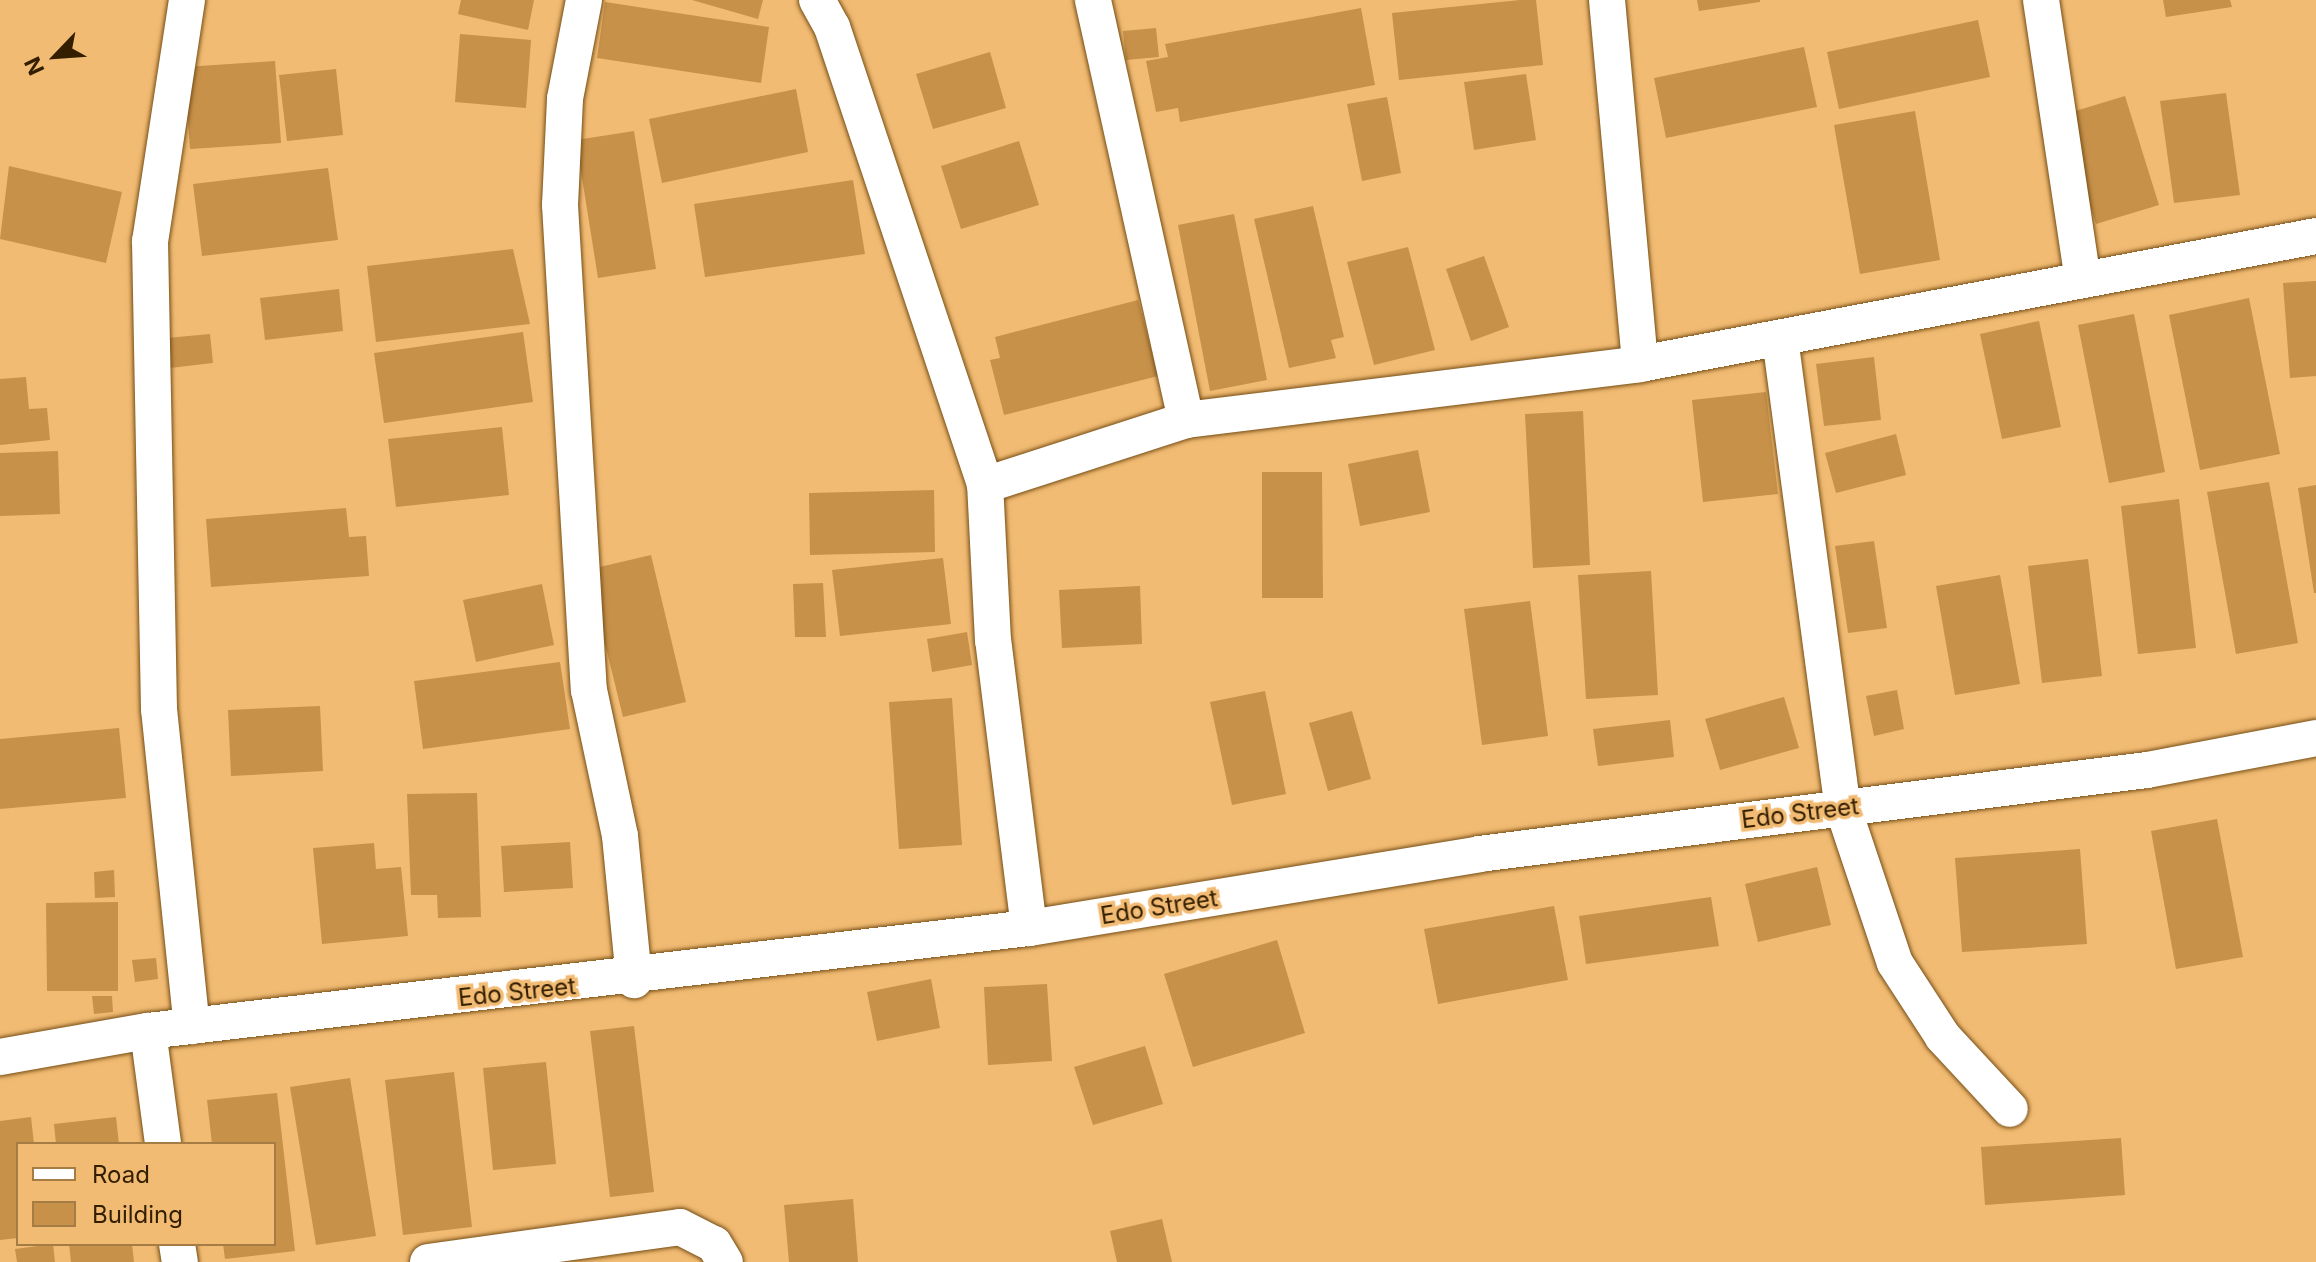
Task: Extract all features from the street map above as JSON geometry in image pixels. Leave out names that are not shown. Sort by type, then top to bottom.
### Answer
[{"type":"street","points":[[187,0],[150,241],[159,709],[192,1026]]},
{"type":"street","points":[[584,0],[565,99],[560,205],[589,690],[620,836],[634,980]]},
{"type":"street","points":[[817,0],[832,27],[985,485],[993,641],[1029,928]]},
{"type":"street","points":[[1093,0],[1186,420]]},
{"type":"street","points":[[1607,0],[1640,364]]},
{"type":"street","points":[[2041,0],[2083,280]]},
{"type":"street","points":[[985,485],[1186,420],[1640,364],[2316,236]]},
{"type":"street","points":[[1780,338],[1843,808],[1895,963],[1943,1037],[2010,1109]]},
{"type":"street","name":"Edo Street","points":[[0,1057],[148,1031],[634,980],[1029,928],[1479,854],[2147,770],[2316,738]]},
{"type":"street","points":[[148,1031],[163,1142]]},
{"type":"street","points":[[428,1262],[680,1227],[714,1244],[725,1262]]},
{"type":"building","points":[[461,0],[534,0],[528,30],[458,14]]},
{"type":"building","points":[[692,0],[763,0],[758,19]]},
{"type":"building","points":[[1536,0],[1543,65],[1399,80],[1392,13]]},
{"type":"building","points":[[1697,0],[1760,0],[1760,2],[1699,11]]},
{"type":"building","points":[[2163,0],[2230,0],[2232,7],[2166,17]]},
{"type":"building","points":[[605,2],[769,27],[761,83],[597,58]]},
{"type":"building","points":[[1361,8],[1375,85],[1180,122],[1178,108],[1156,112],[1146,61],[1168,57],[1165,44]]},
{"type":"building","points":[[1978,20],[1990,77],[1839,109],[1827,52]]},
{"type":"building","points":[[1156,28],[1159,57],[1126,60],[1123,31]]},
{"type":"building","points":[[460,34],[531,40],[526,108],[455,102]]},
{"type":"building","points":[[1804,47],[1817,107],[1666,138],[1654,78]]},
{"type":"building","points":[[990,52],[1006,108],[933,129],[916,74]]},
{"type":"building","points":[[275,61],[281,143],[190,149],[184,67]]},
{"type":"building","points":[[336,69],[343,135],[287,141],[279,75]]},
{"type":"building","points":[[1526,74],[1536,140],[1474,150],[1464,82]]},
{"type":"building","points":[[796,89],[808,152],[662,183],[649,119]]},
{"type":"building","points":[[2226,93],[2240,195],[2174,203],[2160,101]]},
{"type":"building","points":[[2125,96],[2159,205],[2096,224],[2062,115]]},
{"type":"building","points":[[1387,97],[1401,173],[1362,181],[1347,104]]},
{"type":"building","points":[[1915,111],[1940,260],[1860,274],[1834,125]]},
{"type":"building","points":[[634,131],[656,269],[598,278],[576,140]]},
{"type":"building","points":[[1019,141],[1039,205],[961,229],[941,166]]},
{"type":"building","points":[[9,166],[122,192],[106,263],[0,239]]},
{"type":"building","points":[[328,168],[338,240],[202,256],[193,184]]},
{"type":"building","points":[[853,180],[865,254],[705,277],[694,204]]},
{"type":"building","points":[[1313,206],[1344,337],[1331,340],[1336,358],[1289,368],[1254,219]]},
{"type":"building","points":[[1234,214],[1267,380],[1210,391],[1178,225]]},
{"type":"building","points":[[1408,247],[1435,350],[1374,365],[1347,262]]},
{"type":"building","points":[[513,249],[530,324],[376,342],[367,266]]},
{"type":"building","points":[[1484,256],[1509,327],[1471,341],[1446,269]]},
{"type":"building","points":[[2316,281],[2316,376],[2290,378],[2283,283]]},
{"type":"building","points":[[339,289],[343,331],[265,340],[260,298]]},
{"type":"building","points":[[2249,298],[2280,454],[2200,470],[2169,315]]},
{"type":"building","points":[[1138,300],[1158,376],[1004,415],[990,360],[1000,358],[995,337]]},
{"type":"building","points":[[2134,314],[2165,472],[2109,483],[2078,325]]},
{"type":"building","points":[[2039,321],[2061,427],[2002,439],[1980,334]]},
{"type":"building","points":[[523,332],[533,402],[384,423],[374,353]]},
{"type":"building","points":[[210,334],[213,363],[170,368],[167,338]]},
{"type":"building","points":[[1874,357],[1881,420],[1824,426],[1816,364]]},
{"type":"building","points":[[26,377],[29,409],[47,408],[50,440],[0,445],[0,379]]},
{"type":"building","points":[[1766,392],[1778,494],[1703,502],[1692,400]]},
{"type":"building","points":[[1583,411],[1590,565],[1533,568],[1525,414]]},
{"type":"building","points":[[502,427],[509,495],[396,507],[388,439]]},
{"type":"building","points":[[1896,434],[1906,475],[1836,493],[1825,453]]},
{"type":"building","points":[[1418,450],[1430,512],[1360,526],[1348,464]]},
{"type":"building","points":[[58,451],[60,514],[0,516],[0,453]]},
{"type":"building","points":[[1262,472],[1322,472],[1323,598],[1262,598]]},
{"type":"building","points":[[2269,482],[2298,643],[2236,654],[2207,492]]},
{"type":"building","points":[[2316,485],[2316,593],[2314,593],[2298,488]]},
{"type":"building","points":[[934,490],[935,552],[810,555],[809,493]]},
{"type":"building","points":[[2179,499],[2196,648],[2138,654],[2121,506]]},
{"type":"building","points":[[346,508],[349,537],[366,536],[369,576],[211,587],[206,519]]},
{"type":"building","points":[[1874,541],[1887,628],[1848,633],[1835,546]]},
{"type":"building","points":[[651,555],[686,702],[623,717],[587,570]]},
{"type":"building","points":[[943,558],[951,624],[840,636],[832,570]]},
{"type":"building","points":[[2088,559],[2102,676],[2042,683],[2028,566]]},
{"type":"building","points":[[1651,571],[1658,695],[1586,699],[1578,575]]},
{"type":"building","points":[[2000,575],[2020,684],[1955,695],[1936,586]]},
{"type":"building","points":[[823,583],[826,637],[795,637],[793,584]]},
{"type":"building","points":[[542,584],[554,645],[476,662],[463,600]]},
{"type":"building","points":[[1140,586],[1142,644],[1062,648],[1059,590]]},
{"type":"building","points":[[1530,601],[1548,736],[1482,745],[1464,609]]},
{"type":"building","points":[[967,632],[972,665],[932,672],[927,639]]},
{"type":"building","points":[[560,662],[570,729],[423,749],[414,681]]},
{"type":"building","points":[[1897,690],[1904,729],[1874,736],[1866,696]]},
{"type":"building","points":[[1265,691],[1286,794],[1232,805],[1210,702]]},
{"type":"building","points":[[1784,697],[1799,748],[1720,770],[1705,719]]},
{"type":"building","points":[[952,698],[962,845],[899,849],[889,702]]},
{"type":"building","points":[[320,706],[323,771],[231,776],[228,710]]},
{"type":"building","points":[[1352,711],[1371,779],[1328,791],[1309,723]]},
{"type":"building","points":[[1670,720],[1674,757],[1598,766],[1593,729]]},
{"type":"building","points":[[119,728],[126,798],[0,809],[0,739]]},
{"type":"building","points":[[477,793],[481,917],[438,918],[437,895],[411,895],[407,794]]},
{"type":"building","points":[[2217,819],[2243,957],[2176,969],[2151,831]]},
{"type":"building","points":[[570,842],[573,888],[504,892],[501,846]]},
{"type":"building","points":[[374,843],[376,869],[401,867],[408,936],[322,944],[313,848]]},
{"type":"building","points":[[2080,849],[2087,944],[1962,952],[1955,858]]},
{"type":"building","points":[[1817,867],[1831,925],[1758,942],[1745,884]]},
{"type":"building","points":[[114,870],[115,897],[95,898],[94,872]]},
{"type":"building","points":[[1711,897],[1719,946],[1586,964],[1579,916]]},
{"type":"building","points":[[118,902],[118,991],[47,991],[46,903]]},
{"type":"building","points":[[1554,906],[1568,980],[1438,1004],[1424,929]]},
{"type":"building","points":[[1277,940],[1305,1033],[1193,1067],[1164,974]]},
{"type":"building","points":[[156,958],[158,979],[135,982],[132,960]]},
{"type":"building","points":[[931,979],[940,1028],[877,1041],[867,992]]},
{"type":"building","points":[[1047,984],[1052,1061],[988,1065],[984,987]]},
{"type":"building","points":[[92,996],[112,996],[113,1012],[94,1014]]},
{"type":"building","points":[[634,1026],[654,1192],[610,1197],[590,1031]]},
{"type":"building","points":[[1145,1046],[1163,1104],[1093,1125],[1074,1067]]},
{"type":"building","points":[[546,1062],[556,1164],[493,1170],[483,1068]]},
{"type":"building","points":[[454,1072],[472,1227],[403,1235],[385,1080]]},
{"type":"building","points":[[350,1078],[376,1236],[316,1245],[290,1087]]},
{"type":"building","points":[[277,1093],[295,1251],[225,1259],[223,1246],[276,1246],[276,1142],[212,1142],[207,1100]]},
{"type":"building","points":[[31,1117],[34,1142],[16,1142],[16,1238],[0,1240],[0,1121]]},
{"type":"building","points":[[116,1117],[119,1142],[56,1142],[54,1124]]},
{"type":"building","points":[[2121,1138],[2125,1195],[1985,1205],[1981,1147]]},
{"type":"building","points":[[853,1199],[858,1262],[789,1262],[784,1205]]},
{"type":"building","points":[[1162,1219],[1172,1262],[1117,1262],[1110,1231]]},
{"type":"building","points":[[53,1246],[55,1262],[17,1262],[15,1249]]},
{"type":"building","points":[[69,1246],[132,1246],[134,1262],[71,1262]]}]
